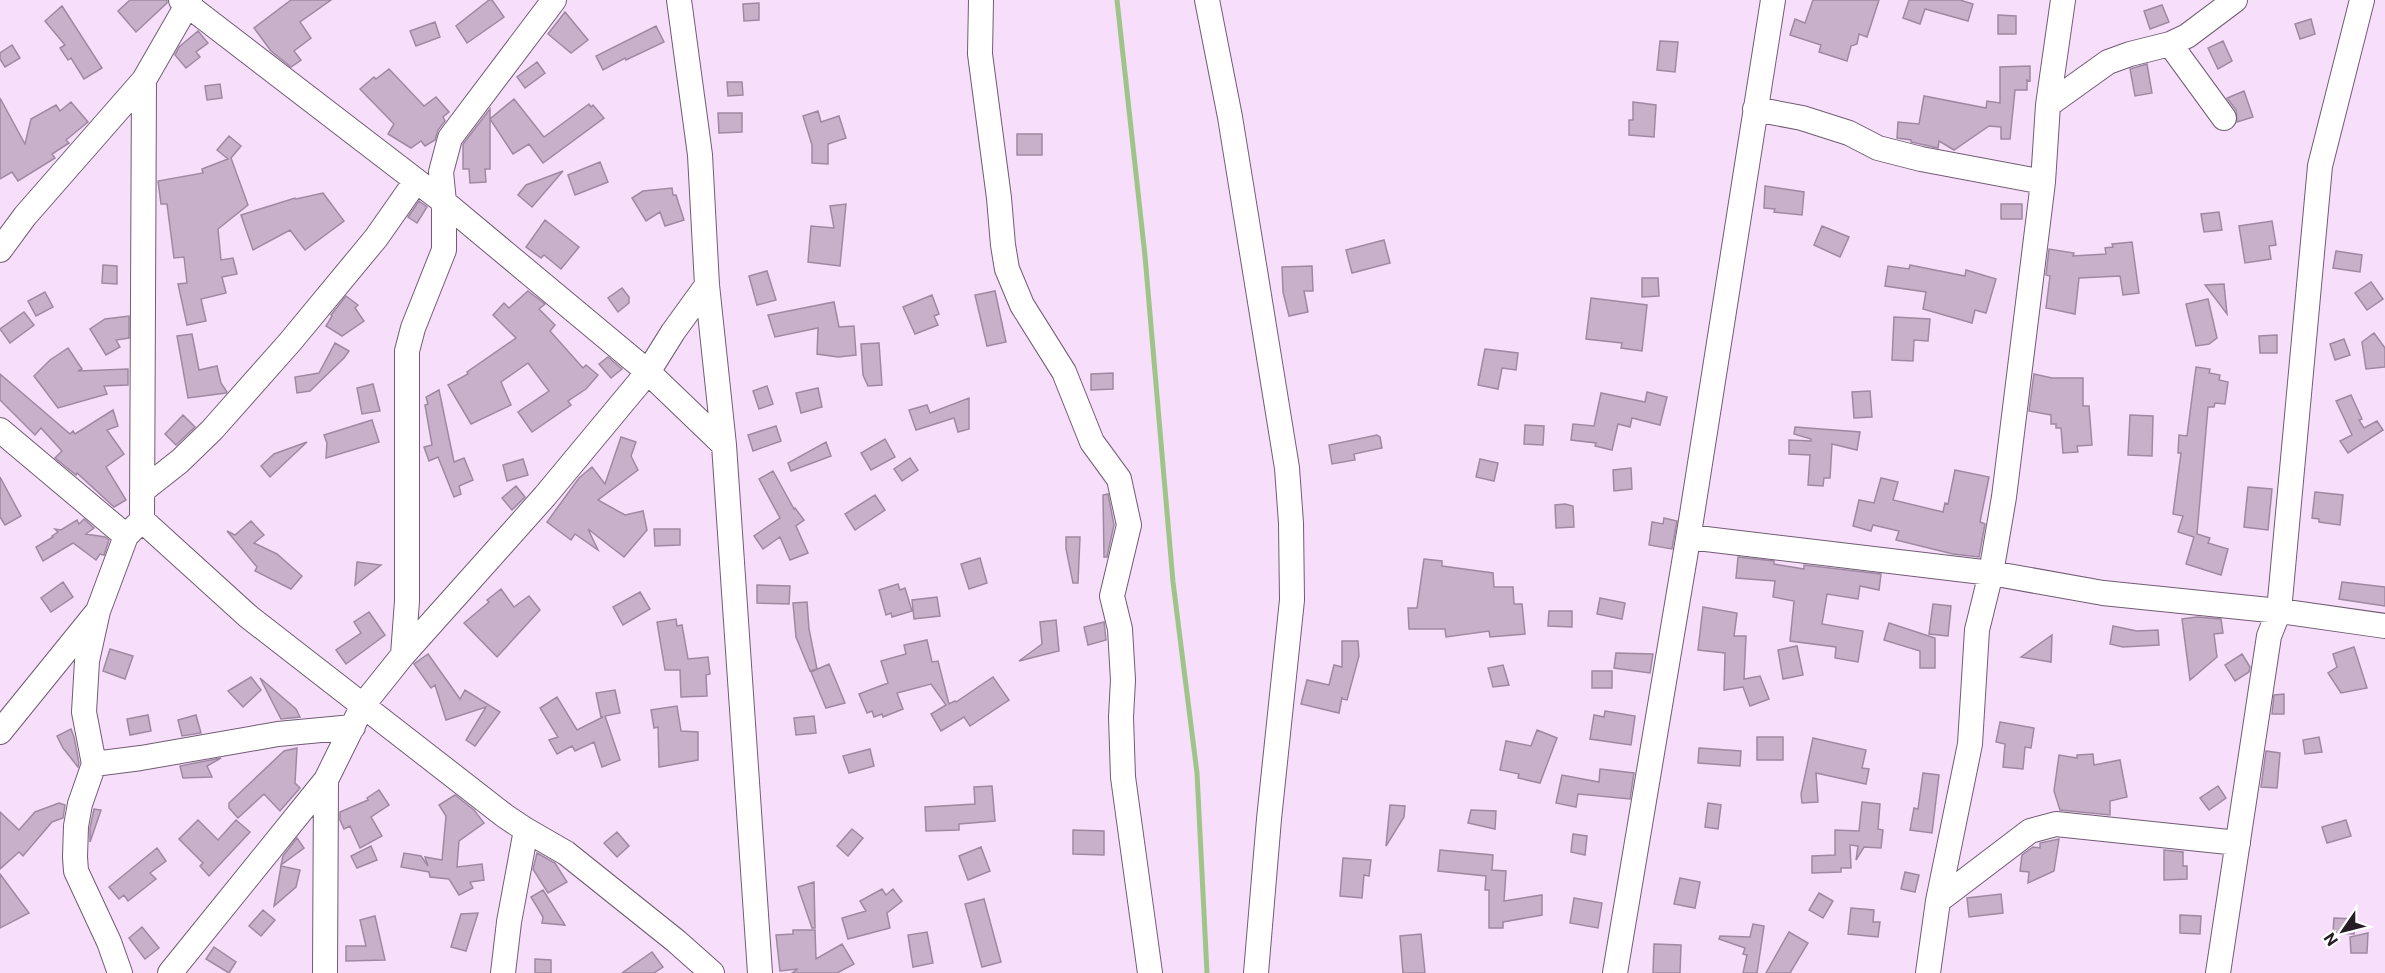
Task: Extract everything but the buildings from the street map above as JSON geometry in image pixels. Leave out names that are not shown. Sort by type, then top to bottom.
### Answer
[{"type":"street","points":[[403,655],[407,601],[407,351],[413,328],[444,250],[444,202],[441,172],[450,138],[554,0]]},
{"type":"street","points":[[679,0],[700,155],[708,285],[724,445],[760,973]]},
{"type":"street","points":[[981,0],[980,54],[1007,269],[1022,305],[1064,372],[1092,442],[1119,479],[1129,525],[1113,596],[1120,629],[1123,680],[1121,717],[1123,777],[1150,973]]},
{"type":"street","points":[[1207,0],[1230,117],[1278,410],[1287,468],[1291,523],[1292,600],[1269,819],[1257,973]]},
{"type":"street","points":[[1615,973],[1689,537],[1773,0]]},
{"type":"street","points":[[1928,973],[1938,901],[1970,744],[1977,630],[1991,573],[2004,497],[2063,0]]},
{"type":"street","points":[[2049,105],[2108,62],[2170,44],[2187,36],[2235,0]]},
{"type":"street","points":[[2218,973],[2269,636],[2278,611],[2319,166],[2362,0]]},
{"type":"street","points":[[0,250],[25,216],[144,80],[186,2],[444,202],[648,372],[724,445]]},
{"type":"street","points":[[2170,44],[2224,118]]},
{"type":"street","points":[[120,973],[109,942],[76,871],[76,826],[80,804],[94,764],[84,712],[87,661],[98,611],[134,528],[142,491],[144,80]]},
{"type":"street","points":[[1755,109],[1802,118],[1849,134],[1878,148],[1921,159],[2043,182]]},
{"type":"street","points":[[142,491],[180,461],[212,430],[283,351],[376,238],[416,181]]},
{"type":"street","points":[[170,973],[326,780],[363,705],[403,655],[545,496],[648,372],[673,332],[708,285]]},
{"type":"street","points":[[0,430],[134,528],[526,830],[566,853],[676,941],[712,973]]},
{"type":"street","points":[[1689,537],[1991,573],[2103,593],[2278,611],[2385,626]]},
{"type":"street","points":[[0,732],[98,611]]},
{"type":"street","points":[[94,764],[278,734],[353,727]]},
{"type":"street","points":[[325,973],[326,780]]},
{"type":"street","points":[[1938,901],[2030,831],[2044,826],[2055,824],[2238,843]]},
{"type":"street","points":[[503,973],[509,922],[526,830]]},
{"type":"waterway","points":[[1117,0],[1145,256],[1173,582],[1197,773],[1207,973]]}]
